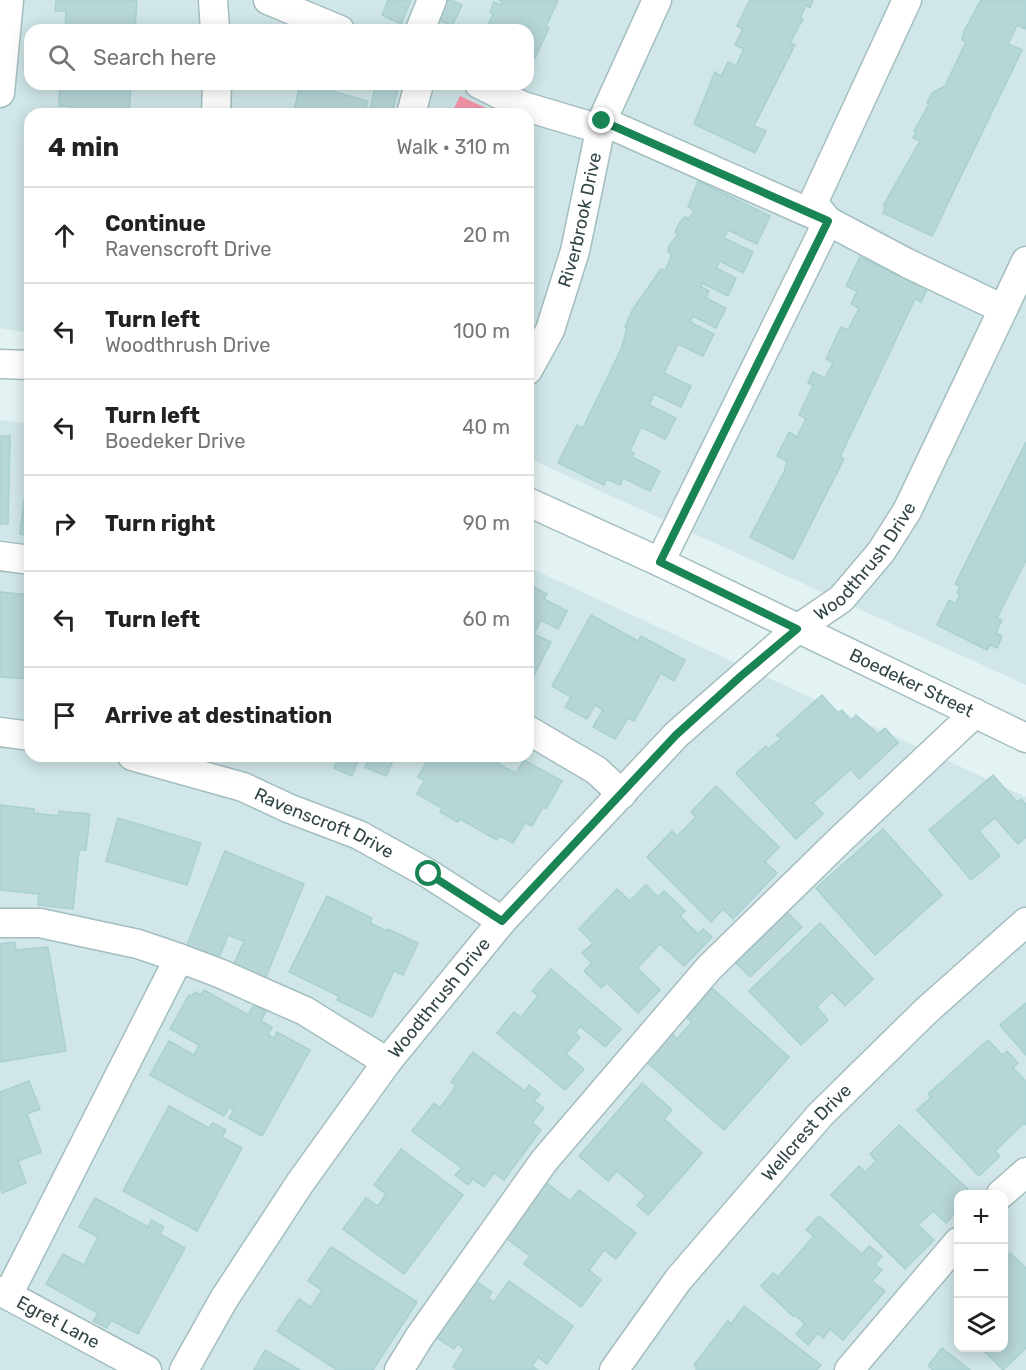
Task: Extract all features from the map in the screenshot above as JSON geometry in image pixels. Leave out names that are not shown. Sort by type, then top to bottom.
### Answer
[{"type":"street","points":[[0,93],[9,0]]},
{"type":"street","points":[[213,0],[215,24]]},
{"type":"street","points":[[268,0],[326,24]]},
{"type":"street","points":[[422,24],[432,0]]},
{"type":"street","name":"Riverbrook Drive","points":[[534,359],[550,330],[575,251],[601,125],[657,0]]},
{"type":"street","points":[[828,221],[813,203],[907,0]]},
{"type":"street","points":[[216,108],[217,90]]},
{"type":"street","points":[[413,108],[417,90]]},
{"type":"street","points":[[491,90],[531,108]]},
{"type":"street","points":[[534,109],[601,125],[828,221],[907,263],[1003,309]]},
{"type":"street","points":[[660,562],[828,221]]},
{"type":"street","name":"Woodthrush Drive","points":[[184,1370],[224,1299],[300,1182],[387,1062],[502,921],[676,735],[797,629],[841,598],[881,552],[902,520],[1026,261]]},
{"type":"street","points":[[0,364],[24,365]]},
{"type":"street","name":"Boedeker Street","points":[[534,504],[1026,737]]},
{"type":"street","points":[[0,556],[24,559]]},
{"type":"street","points":[[399,1370],[420,1336],[544,1161],[709,968],[975,713]]},
{"type":"street","points":[[0,732],[24,735]]},
{"type":"street","points":[[534,734],[596,770],[622,794]]},
{"type":"street","name":"Ravenscroft Drive","points":[[153,762],[243,787],[288,808],[359,835],[429,874],[502,921]]},
{"type":"street","name":"Wellcrest Drive","points":[[614,1370],[678,1280],[820,1115],[926,1011],[1026,922]]},
{"type":"street","points":[[0,923],[40,923],[138,944],[178,958],[219,973],[305,1011],[387,1062]]},
{"type":"street","points":[[4,1293],[178,958]]},
{"type":"street","points":[[1006,1190],[1026,1172]]},
{"type":"street","points":[[849,1370],[956,1244]]},
{"type":"street","name":"Egret Lane","points":[[4,1293],[147,1370]]},
{"type":"shaded area","points":[[0,0],[1026,0],[1026,685],[534,461],[534,108],[24,108],[24,332],[0,328]]},
{"type":"shaded area","points":[[460,96],[486,108],[454,108]]},
{"type":"shaded area","points":[[0,420],[24,423],[24,762],[534,762],[534,570],[1026,797],[1026,1370],[0,1370]]},
{"type":"building","points":[[56,0],[137,0],[135,24],[65,24],[66,11],[55,11]]},
{"type":"building","points":[[388,0],[411,0],[401,24],[382,15]]},
{"type":"building","points":[[440,0],[451,0],[462,5],[453,24],[432,17]]},
{"type":"building","points":[[499,0],[558,0],[546,27],[549,28],[535,58],[534,24],[488,24],[493,14],[490,12],[494,2],[500,5],[502,2]]},
{"type":"building","points":[[750,0],[813,0],[810,8],[806,5],[800,18],[803,19],[790,43],[795,45],[754,126],[766,131],[755,153],[694,124],[715,72],[721,76],[728,62],[736,66],[744,49],[735,45],[743,29],[737,26]]},
{"type":"building","points":[[981,0],[1026,0],[1025,29],[1017,25],[1008,44],[1022,50],[932,236],[883,213],[886,207],[883,206],[920,141],[913,138],[916,132],[914,131],[929,104],[927,103],[932,93],[945,86],[966,42],[962,40],[964,31]]},
{"type":"building","points":[[60,90],[131,90],[129,108],[59,106]]},
{"type":"building","points":[[299,90],[336,90],[335,92],[368,101],[366,108],[294,108]]},
{"type":"building","points":[[375,90],[398,90],[393,108],[370,108]]},
{"type":"building","points":[[698,181],[770,216],[757,244],[728,230],[724,238],[753,252],[743,273],[720,261],[716,268],[736,278],[728,296],[702,283],[701,287],[709,291],[706,298],[726,308],[716,328],[693,316],[690,322],[714,334],[703,356],[678,344],[664,373],[691,386],[681,407],[654,394],[649,405],[676,418],[665,439],[641,427],[630,451],[634,453],[632,457],[660,471],[650,491],[623,478],[620,485],[607,479],[604,485],[558,463],[577,425],[583,428],[622,347],[627,328],[625,327],[633,309],[661,269],[665,271],[672,254],[668,252],[669,246],[678,234],[675,232],[680,222],[685,217],[689,219],[694,211],[688,207]]},
{"type":"building","points":[[860,257],[927,289],[921,302],[915,299],[840,457],[844,459],[793,559],[750,537],[784,472],[787,461],[777,456],[789,432],[797,437],[806,419],[799,415],[813,385],[808,383],[813,372],[825,378],[833,363],[826,359],[841,327],[848,330],[859,308],[851,304],[857,291],[846,286]]},
{"type":"building","points":[[0,436],[10,436],[8,524],[0,524]]},
{"type":"building","points":[[1026,442],[1026,560],[997,618],[1002,620],[996,633],[1002,636],[997,648],[990,645],[987,650],[937,625],[949,600],[956,604],[960,586],[955,584]]},
{"type":"building","points":[[24,502],[24,535],[20,534]]},
{"type":"building","points":[[534,587],[547,594],[544,599],[567,611],[558,629],[541,620],[534,634]]},
{"type":"building","points":[[0,592],[24,594],[24,679],[0,677]]},
{"type":"building","points":[[591,615],[638,641],[641,636],[685,660],[674,681],[661,673],[634,721],[628,718],[615,739],[593,727],[603,710],[595,705],[587,719],[565,707],[571,697],[552,686]]},
{"type":"building","points":[[534,634],[551,642],[534,675]]},
{"type":"building","points":[[822,695],[838,713],[842,710],[851,721],[856,715],[878,734],[885,728],[898,743],[859,779],[851,769],[813,803],[823,814],[796,839],[736,773],[766,746],[768,749],[781,739],[777,735]]},
{"type":"building","points":[[336,762],[358,762],[352,776],[334,768]]},
{"type":"building","points":[[367,762],[392,762],[386,776],[365,767]]},
{"type":"building","points":[[427,762],[499,762],[498,764],[516,773],[523,762],[528,762],[562,781],[546,809],[543,807],[532,826],[525,823],[513,843],[500,836],[497,840],[460,819],[458,822],[440,812],[442,808],[417,794],[424,781],[418,777]]},
{"type":"building","points":[[993,775],[1017,802],[1021,799],[1026,803],[1026,837],[1018,844],[995,818],[979,831],[1000,856],[971,880],[929,830]]},
{"type":"building","points":[[716,786],[779,847],[765,862],[777,873],[733,919],[723,909],[711,922],[647,857],[672,831],[677,836],[696,817],[691,812]]},
{"type":"building","points":[[0,805],[34,809],[34,813],[59,816],[59,811],[90,814],[86,850],[79,850],[73,909],[38,905],[39,894],[0,890]]},
{"type":"building","points":[[118,818],[201,843],[187,885],[106,861]]},
{"type":"building","points":[[883,829],[942,895],[875,955],[816,888]]},
{"type":"building","points":[[225,851],[304,884],[265,979],[233,966],[244,941],[228,935],[218,960],[186,947]]},
{"type":"building","points":[[646,885],[658,897],[664,891],[685,911],[680,916],[698,934],[703,929],[712,937],[684,966],[660,944],[637,968],[660,990],[638,1013],[607,983],[601,988],[584,971],[592,963],[582,953],[593,943],[579,929],[617,889],[630,901]]},
{"type":"building","points":[[327,896],[372,918],[370,923],[418,943],[403,975],[394,971],[372,1017],[337,1000],[339,996],[289,972]]},
{"type":"building","points":[[784,909],[802,927],[750,977],[732,959]]},
{"type":"building","points":[[820,923],[873,979],[845,1006],[832,992],[817,1007],[828,1020],[801,1045],[749,991]]},
{"type":"building","points":[[15,942],[16,950],[48,947],[66,1051],[0,1062],[0,944]]},
{"type":"building","points":[[551,969],[621,1029],[605,1047],[580,1026],[575,1033],[580,1037],[566,1054],[584,1069],[565,1090],[497,1033],[514,1012],[521,1017],[538,996],[532,991]]},
{"type":"building","points":[[712,988],[789,1057],[724,1130],[647,1062],[672,1034],[677,1039],[692,1022],[686,1017]]},
{"type":"building","points":[[204,990],[248,1015],[254,1005],[266,1011],[261,1021],[272,1027],[268,1035],[274,1038],[277,1032],[310,1050],[262,1136],[229,1118],[234,1110],[229,1107],[224,1116],[150,1075],[169,1041],[194,1055],[199,1045],[170,1029],[189,995],[192,996],[195,992],[201,995]]},
{"type":"building","points":[[1026,1003],[1026,1055],[1000,1025]]},
{"type":"building","points":[[988,1040],[1002,1055],[1007,1051],[1018,1063],[1013,1068],[1026,1081],[1026,1125],[1024,1123],[995,1151],[1000,1156],[979,1176],[917,1110],[931,1097],[928,1094]]},
{"type":"building","points":[[473,1052],[525,1091],[529,1085],[540,1094],[534,1101],[544,1108],[532,1123],[541,1130],[504,1180],[494,1173],[484,1187],[473,1179],[468,1185],[455,1175],[462,1168],[412,1131],[434,1103],[440,1108],[456,1086],[451,1082]]},
{"type":"building","points":[[29,1081],[40,1109],[27,1114],[41,1152],[18,1161],[26,1183],[2,1193],[0,1187],[0,1092]]},
{"type":"building","points":[[642,1083],[672,1110],[664,1119],[702,1153],[648,1215],[637,1205],[646,1196],[617,1171],[608,1181],[579,1156]]},
{"type":"building","points":[[169,1106],[209,1128],[213,1123],[226,1130],[222,1137],[242,1148],[197,1231],[123,1191]]},
{"type":"building","points":[[899,1125],[969,1190],[954,1190],[954,1214],[946,1223],[933,1211],[918,1225],[934,1240],[905,1269],[831,1195],[859,1166],[865,1172],[876,1161],[870,1154]]},
{"type":"building","points":[[401,1149],[463,1195],[404,1274],[343,1229],[366,1198],[378,1206],[386,1194],[374,1185]]},
{"type":"building","points":[[543,1180],[570,1201],[579,1190],[636,1233],[616,1259],[604,1250],[589,1270],[601,1280],[581,1307],[524,1264],[530,1256],[502,1235]]},
{"type":"building","points":[[95,1198],[148,1227],[151,1220],[164,1227],[160,1234],[185,1248],[138,1334],[111,1320],[107,1328],[93,1321],[98,1313],[46,1284],[63,1254],[84,1265],[98,1237],[79,1227]]},
{"type":"building","points":[[819,1216],[862,1254],[869,1246],[882,1256],[875,1264],[882,1270],[872,1281],[885,1291],[843,1340],[830,1329],[823,1338],[818,1333],[808,1345],[796,1334],[805,1324],[761,1286],[773,1273],[778,1277],[814,1236],[806,1230]]},
{"type":"building","points":[[331,1247],[417,1302],[373,1370],[337,1370],[277,1331],[299,1299],[311,1307],[322,1290],[308,1281]]},
{"type":"building","points":[[1010,1253],[1026,1268],[1026,1348],[1003,1370],[985,1352],[1008,1352],[1008,1255]]},
{"type":"building","points":[[471,1278],[492,1292],[488,1298],[494,1302],[509,1281],[573,1326],[547,1364],[538,1357],[532,1366],[538,1370],[458,1370],[453,1367],[464,1349],[457,1344],[454,1349],[433,1335]]},
{"type":"building","points":[[744,1306],[821,1365],[817,1370],[696,1370],[694,1365],[728,1321],[731,1324]]},
{"type":"building","points":[[942,1348],[970,1370],[933,1370],[928,1366]]},
{"type":"building","points":[[265,1350],[300,1370],[254,1370]]},
{"type":"route","points":[[429,874],[502,921],[676,735],[797,629],[660,562],[828,221],[602,121]]}]
